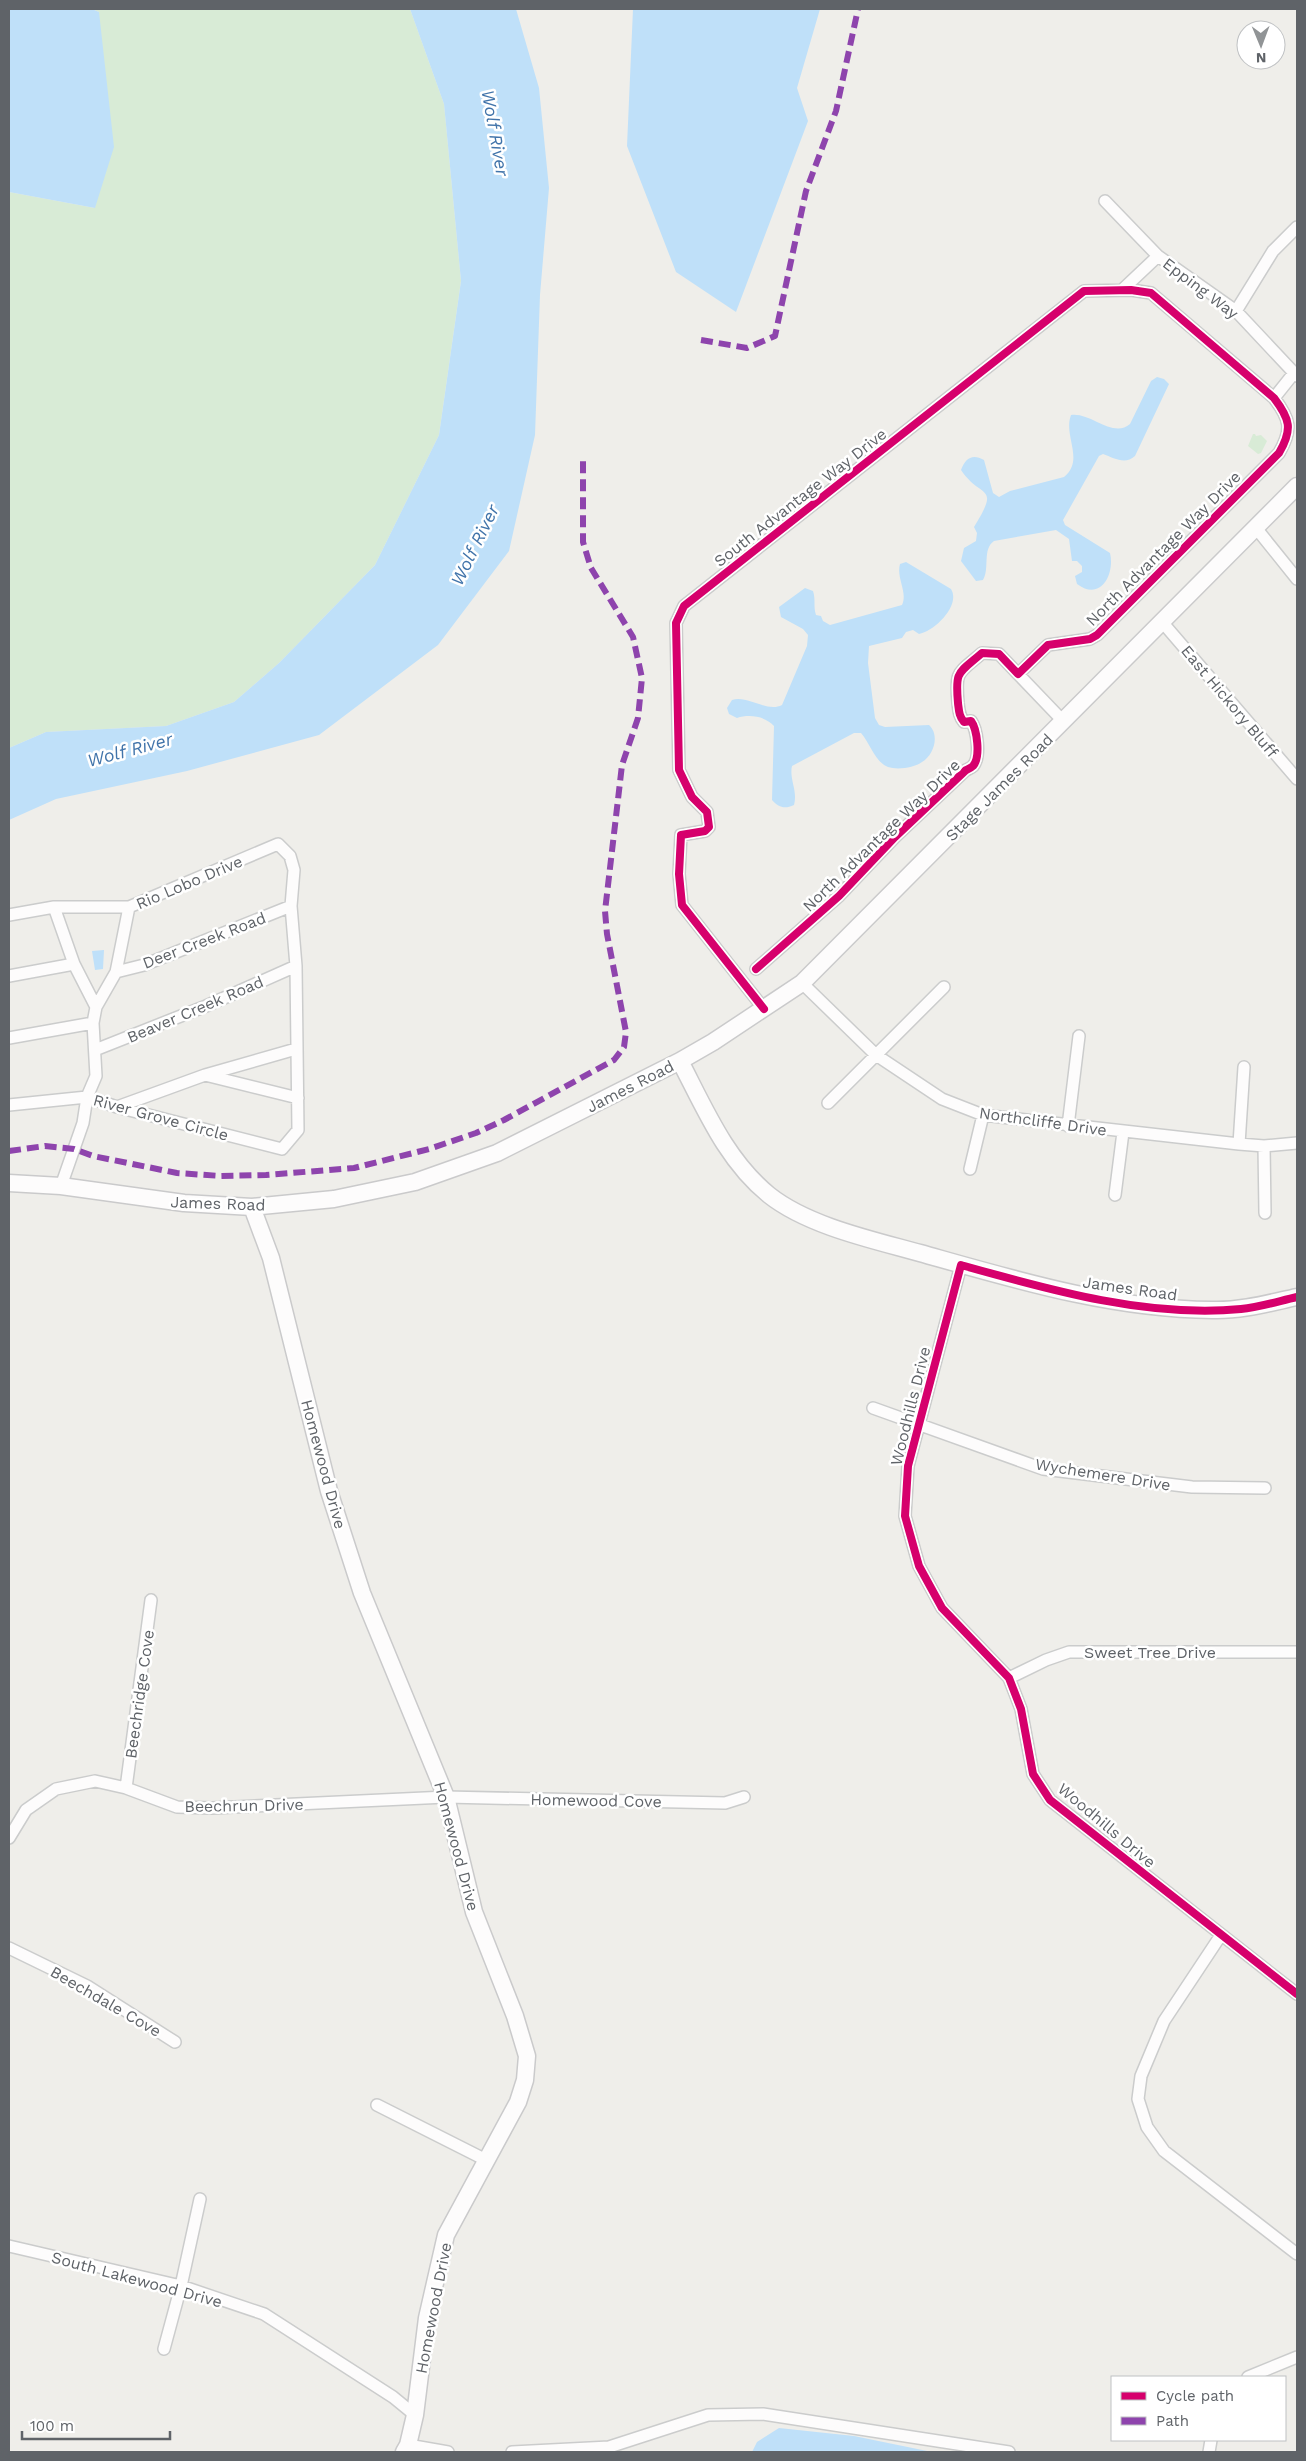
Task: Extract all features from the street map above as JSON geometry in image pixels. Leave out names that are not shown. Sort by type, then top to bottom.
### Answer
[{"type":"street","name":"Epping Way","points":[[1105,201],[1158,256],[1236,311],[1296,375]]},
{"type":"street","points":[[1236,311],[1273,251],[1297,227]]},
{"type":"street","points":[[1122,290],[1158,256]]},
{"type":"street","name":"South Advantage Way Drive","points":[[764,1009],[682,905],[679,874],[681,835],[705,831],[709,827],[707,812],[692,797],[679,770],[676,623],[684,606],[1084,291],[1122,290],[1150,294],[1274,398],[1287,416],[1288,437]]},
{"type":"street","points":[[1274,398],[1296,375]]},
{"type":"street","name":"North Advantage Way Drive","points":[[1018,674],[1048,645],[1090,639],[1097,635],[1280,453],[1288,437]]},
{"type":"street","name":"Stage James Road","points":[[680,1061],[802,983],[1163,623],[1297,486]]},
{"type":"street","points":[[1256,528],[1297,580]]},
{"type":"street","name":"East Hickory Bluff","points":[[1163,623],[1297,779]]},
{"type":"street","name":"North Advantage Way Drive","points":[[756,969],[839,896],[895,837],[966,770],[973,766],[977,757],[975,726],[971,721],[964,722],[960,717],[956,680],[959,673],[982,653],[1000,654],[1064,722]]},
{"type":"street","name":"Rio Lobo Drive","points":[[9,915],[54,907],[129,908],[278,844],[290,856],[294,870],[291,906]]},
{"type":"street","points":[[204,1075],[298,1098],[296,966],[291,906]]},
{"type":"street","name":"Deer Creek Road","points":[[116,972],[144,964],[291,906]]},
{"type":"street","points":[[54,907],[74,964],[96,1007]]},
{"type":"street","points":[[60,1186],[83,1123],[87,1097],[96,1076],[93,1023],[96,1007],[116,972],[129,908]]},
{"type":"street","points":[[9,976],[74,964]]},
{"type":"street","name":"Beaver Creek Road","points":[[94,1050],[206,1006],[296,966]]},
{"type":"street","name":"Northcliffe Drive","points":[[802,983],[876,1055],[942,1099],[983,1115],[1239,1144],[1264,1146],[1297,1143]]},
{"type":"street","points":[[828,1102],[944,986]]},
{"type":"street","points":[[9,1038],[93,1023]]},
{"type":"street","points":[[1068,1126],[1079,1036]]},
{"type":"street","points":[[116,1107],[204,1075],[296,1049]]},
{"type":"street","name":"James Road","points":[[9,1183],[60,1186],[184,1203],[252,1207],[334,1200],[415,1182],[497,1153],[680,1061],[718,1134],[739,1166],[772,1196],[802,1214],[839,1229],[961,1265],[1076,1294],[1156,1307],[1215,1310],[1243,1308],[1297,1297]]},
{"type":"street","points":[[1239,1144],[1244,1067]]},
{"type":"street","name":"River Grove Circle","points":[[9,1105],[87,1097],[116,1107],[282,1149],[298,1130],[298,1098]]},
{"type":"street","points":[[970,1169],[983,1115]]},
{"type":"street","points":[[1115,1195],[1123,1132]]},
{"type":"street","points":[[1264,1146],[1265,1213]]},
{"type":"street","name":"Homewood Drive","points":[[252,1207],[271,1258],[329,1490],[362,1593],[412,1709],[446,1797],[474,1912],[515,2016],[527,2056],[525,2080],[518,2102],[488,2161],[446,2235],[428,2318],[415,2415],[406,2449]]},
{"type":"street","name":"Woodhills Drive","points":[[961,1265],[908,1466],[905,1516],[919,1566],[942,1608],[1009,1678],[1021,1709],[1033,1774],[1050,1800],[1297,1994]]},
{"type":"street","name":"Wychemere Drive","points":[[873,1408],[1043,1468],[1192,1487],[1265,1488]]},
{"type":"street","name":"Beechridge Cove","points":[[126,1788],[151,1600]]},
{"type":"street","name":"Sweet Tree Drive","points":[[1009,1678],[1046,1660],[1069,1652],[1297,1652]]},
{"type":"street","name":"Beechrun Drive","points":[[9,1838],[26,1810],[56,1789],[95,1781],[126,1788],[177,1807],[212,1808],[446,1797]]},
{"type":"street","name":"Homewood Cove","points":[[446,1797],[726,1803],[744,1797]]},
{"type":"street","points":[[1221,1935],[1164,2021],[1141,2076],[1138,2099],[1147,2127],[1164,2151],[1297,2254]]},
{"type":"street","name":"Beechdale Cove","points":[[9,1948],[87,1986],[176,2042]]},
{"type":"street","points":[[377,2105],[488,2161]]},
{"type":"street","points":[[164,2350],[181,2286],[200,2199]]},
{"type":"street","name":"South Lakewood Drive","points":[[9,2246],[181,2286],[264,2314],[393,2397],[415,2415]]},
{"type":"street","points":[[1250,2376],[1297,2357]]},
{"type":"street","points":[[512,2452],[609,2447],[708,2415],[763,2414],[1009,2452]]},
{"type":"street","points":[[406,2449],[448,2452]]},
{"type":"green space","points":[[92,9],[410,9],[444,104],[461,281],[439,435],[375,565],[279,663],[234,702],[166,726],[46,732],[9,748],[9,192],[95,208],[99,12]]},
{"type":"green space","points":[[1253,434],[1256,436],[1261,435],[1267,441],[1261,453],[1258,454],[1248,446]]},
{"type":"water","points":[[9,9],[92,9],[99,12],[114,147],[95,208],[9,192]]},
{"type":"water","name":"Wolf River","points":[[410,9],[516,9],[539,88],[549,188],[540,295],[535,435],[509,551],[438,645],[319,735],[187,771],[56,799],[9,820],[9,748],[46,732],[166,726],[234,702],[279,663],[375,565],[439,435],[461,281],[444,104]]},
{"type":"water","points":[[633,9],[820,9],[797,88],[808,121],[736,312],[676,272],[627,146]]},
{"type":"water","points":[[1157,377],[1164,379],[1169,384],[1135,456],[1131,459],[1123,460],[1103,454],[1099,456],[1063,520],[1065,525],[1110,553],[1110,569],[1104,583],[1099,588],[1093,590],[1086,589],[1077,584],[1075,576],[1082,572],[1082,566],[1077,561],[1072,561],[1069,539],[1056,530],[994,541],[988,549],[983,580],[976,581],[961,561],[964,548],[976,541],[977,533],[974,527],[982,513],[987,498],[985,493],[968,479],[961,470],[967,460],[976,457],[984,460],[993,493],[999,497],[1010,491],[1064,477],[1073,463],[1069,431],[1071,415],[1086,417],[1109,427],[1123,428],[1130,424],[1151,381]]},
{"type":"water","points":[[906,562],[951,589],[953,595],[952,602],[939,623],[925,632],[919,634],[913,630],[906,632],[902,638],[869,646],[868,663],[875,718],[879,725],[885,727],[929,725],[935,739],[930,755],[915,766],[905,768],[888,767],[883,765],[876,757],[861,733],[854,733],[792,766],[791,771],[795,795],[794,805],[785,807],[777,805],[772,800],[774,726],[766,720],[757,717],[737,718],[729,714],[727,708],[732,700],[738,699],[770,707],[782,705],[807,646],[808,635],[803,629],[781,617],[779,607],[805,588],[813,591],[816,615],[821,616],[823,621],[830,625],[902,605],[904,595],[899,569],[900,564]]},
{"type":"water","points":[[104,950],[103,969],[95,970],[92,951]]},
{"type":"water","points":[[779,2428],[854,2436],[932,2452],[752,2452],[757,2442]]},
{"type":"marked path","points":[[701,340],[747,348],[775,336],[806,191],[836,111],[858,9]]},
{"type":"marked path","points":[[9,1151],[45,1146],[74,1149],[93,1156],[177,1173],[221,1176],[266,1175],[354,1168],[429,1149],[476,1133],[504,1120],[614,1060],[624,1047],[626,1032],[607,934],[605,911],[622,765],[638,718],[642,678],[633,637],[591,568],[583,542],[583,456]]},
{"type":"cycle path","points":[[756,969],[839,896],[895,837],[966,770],[973,766],[977,756],[975,730],[971,721],[964,722],[962,720],[958,703],[957,684],[963,669],[982,653],[999,654],[1018,674],[1048,645],[1090,639],[1097,635],[1279,453],[1288,431],[1288,424],[1284,412],[1274,398],[1151,293],[1131,290],[1084,291],[684,606],[676,623],[679,770],[692,797],[707,812],[709,827],[705,831],[681,835],[679,874],[682,905],[764,1009]]},
{"type":"cycle path","points":[[1297,1297],[1241,1309],[1206,1311],[1135,1306],[1029,1284],[961,1265],[908,1466],[905,1516],[919,1566],[942,1608],[1009,1678],[1021,1709],[1033,1774],[1050,1800],[1297,1994]]}]
